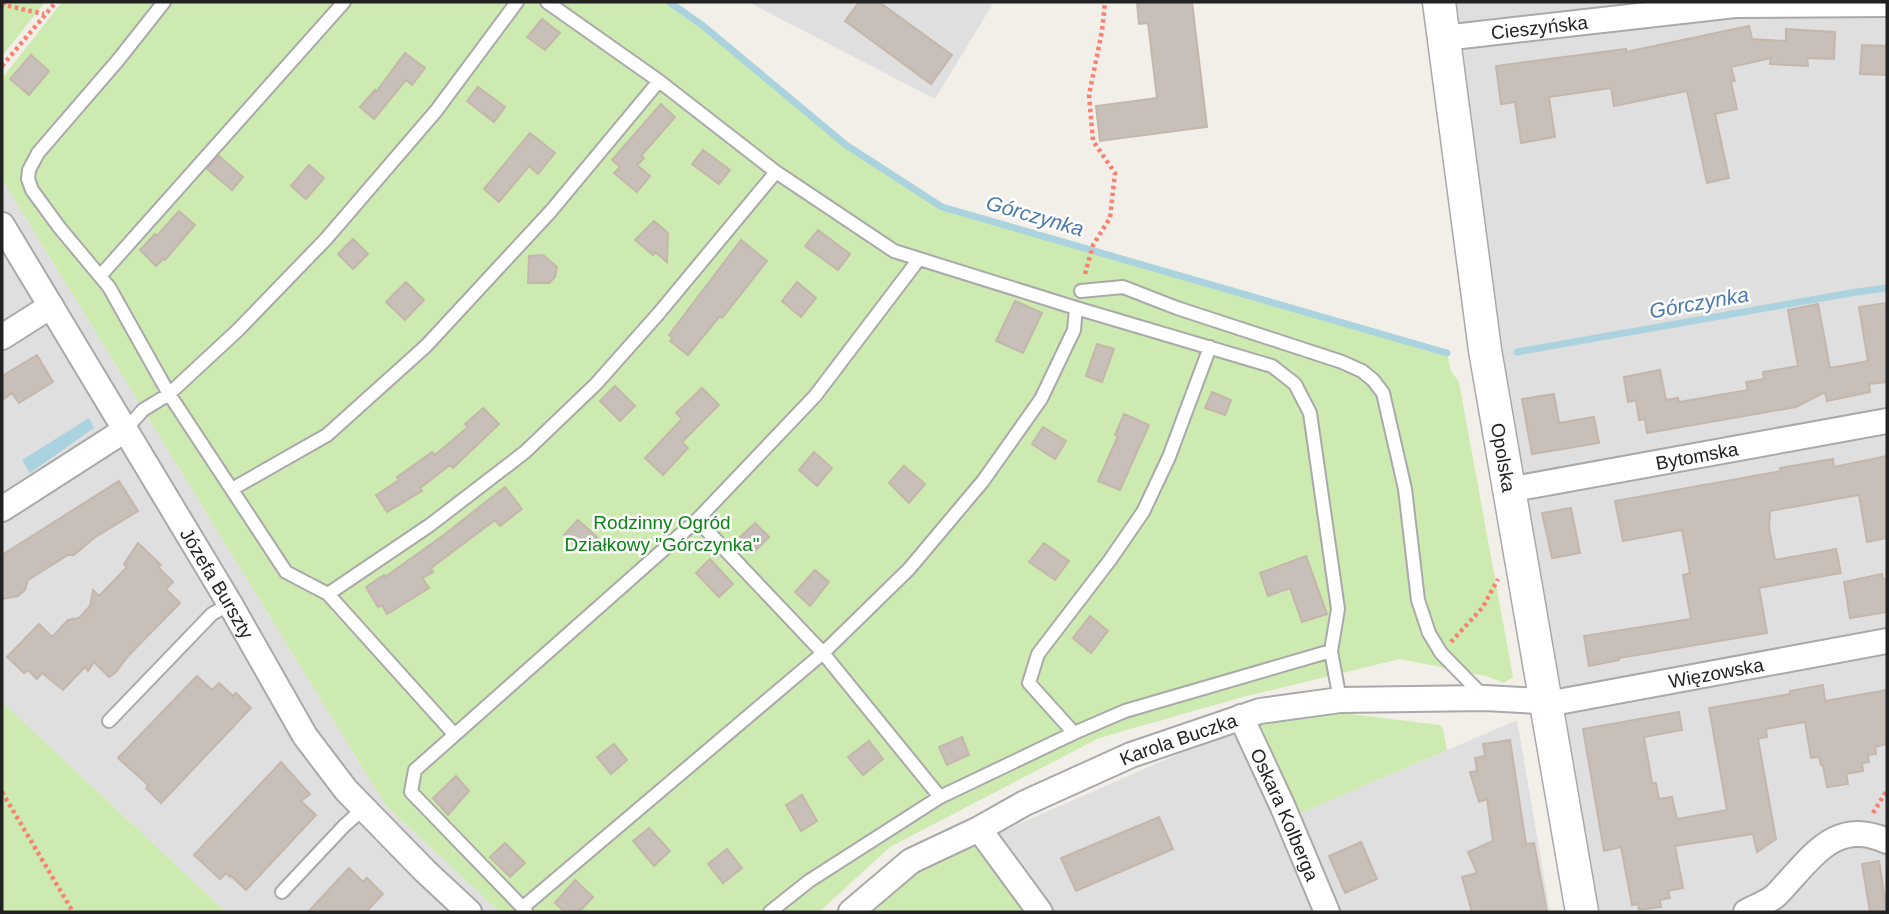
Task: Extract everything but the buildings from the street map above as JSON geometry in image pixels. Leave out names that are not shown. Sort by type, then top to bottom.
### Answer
[{"type":"street","name":"Opolska","points":[[1439,2],[1485,350],[1582,912]]},
{"type":"street","name":"Cieszyńska","points":[[1444,38],[1575,12],[1803,3],[1887,4]]},
{"type":"street","name":"Józefa Burszty","points":[[2,225],[230,604],[305,736],[346,790],[469,912]]},
{"type":"street","points":[[2,337],[51,306]]},
{"type":"street","name":"Bytomska","points":[[1508,490],[1887,421]]},
{"type":"street","points":[[2,509],[125,430]]},
{"type":"street","name":"Więzowska","points":[[1545,700],[1571,701],[1887,641]]},
{"type":"street","name":"Karola Buczka","points":[[851,912],[911,861],[979,829],[1025,803],[1131,755],[1260,711],[1340,700],[1545,700]]},
{"type":"street","name":"Oskara Kolberga","points":[[1241,717],[1327,912]]},
{"type":"street","points":[[979,829],[1040,912]]},
{"type":"street","points":[[1746,912],[1777,895],[1828,842],[1839,837],[1862,834],[1887,841]]},
{"type":"lane","points":[[164,2],[119,60],[43,146],[29,170],[28,179],[39,200],[101,275],[169,394],[286,572],[328,594],[454,734]]},
{"type":"lane","points":[[101,275],[344,2]]},
{"type":"lane","points":[[125,430],[143,410],[169,394],[238,330],[326,239],[436,111],[517,2]]},
{"type":"lane","points":[[547,2],[659,81],[776,172],[894,251],[1272,366],[1295,384],[1310,413],[1338,609],[1331,651],[1340,700]]},
{"type":"lane","points":[[232,489],[327,435],[426,346],[551,211],[659,81]]},
{"type":"lane","points":[[328,594],[430,525],[525,452],[596,384],[776,172]]},
{"type":"lane","points":[[919,258],[815,396],[697,520],[415,770],[411,792],[525,910],[823,653],[909,569],[983,481],[1041,399],[1074,330],[1076,308]]},
{"type":"lane","points":[[1081,291],[1123,287],[1342,362],[1362,371],[1373,380],[1384,393],[1401,469],[1418,600],[1429,633],[1441,653],[1485,698]]},
{"type":"lane","points":[[1074,733],[1029,683],[1038,654],[1143,512],[1169,457],[1210,347]]},
{"type":"lane","points":[[697,520],[823,653],[940,797]]},
{"type":"lane","points":[[109,721],[212,614],[230,604]]},
{"type":"lane","points":[[770,912],[809,881],[940,797],[1074,733],[1125,711],[1331,651]]},
{"type":"lane","points":[[282,892],[364,808]]},
{"type":"path","points":[[4,2],[4,5],[45,14]]},
{"type":"path","points":[[2,66],[55,2]]},
{"type":"path","points":[[1089,258],[1093,244],[1110,218],[1115,173],[1093,141],[1088,95],[1102,31],[1105,2]]},
{"type":"path","points":[[2,792],[73,912]]},
{"type":"shaded area","points":[[748,2],[994,2],[935,99]]},
{"type":"shaded area","points":[[1444,2],[1887,2],[1887,912],[1580,912]]},
{"type":"shaded area","points":[[2,179],[386,806],[500,912],[226,912],[2,702]]},
{"type":"shaded area","points":[[1517,720],[1550,912],[1051,912],[996,834],[1251,722],[1294,816]]},
{"type":"green space","points":[[2,2],[45,2],[2,56]]},
{"type":"green space","name":"Rodzinny Ogród Działkowy \"Górczynka\"","points":[[62,2],[669,2],[702,25],[846,145],[942,207],[1447,353],[1451,371],[1459,382],[1513,677],[1504,683],[1486,676],[1400,659],[1239,698],[1099,738],[890,847],[819,912],[500,912],[386,806],[2,179],[2,78]]},
{"type":"green space","points":[[2,702],[226,912],[2,912]]},
{"type":"green space","points":[[1317,710],[1440,725],[1447,750],[1294,816],[1259,733],[1262,719]]},
{"type":"green space","points":[[996,834],[1051,912],[868,912],[910,873]]},
{"type":"water","points":[[89,418],[94,428],[30,473],[22,460]]},
{"type":"waterway","name":"Górczynka","points":[[669,2],[702,25],[846,145],[942,207],[1447,353]]},
{"type":"waterway","name":"Górczynka","points":[[1517,352],[1887,288]]}]
